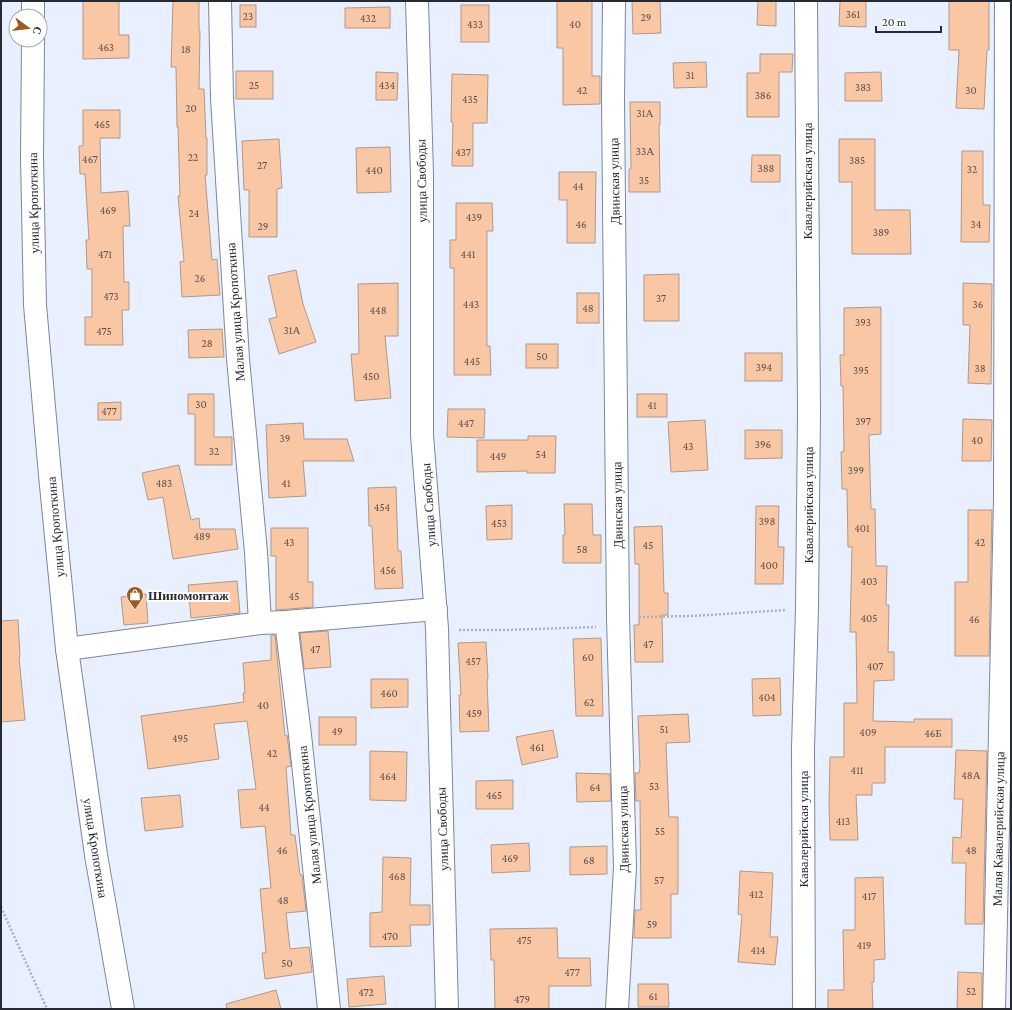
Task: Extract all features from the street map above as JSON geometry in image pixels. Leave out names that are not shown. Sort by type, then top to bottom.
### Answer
[{"type":"street","name":"Малая улица Кропоткина","points":[[220,1],[222,98],[238,359],[256,552],[260,623]]},
{"type":"street","name":"улица Свободы","points":[[417,1],[422,175],[422,435],[436,619],[447,1009]]},
{"type":"street","name":"Двинская улица","points":[[614,1],[613,100],[619,622],[625,866],[616,1009]]},
{"type":"street","name":"Кавалерийская улица","points":[[804,1009],[803,748],[808,608],[806,1]]},
{"type":"street","name":"Малая Кавалерийская улица","points":[[994,1009],[1005,500],[1006,1]]},
{"type":"street","name":"улица Кропоткина","points":[[33,48],[32,158],[35,305],[67,649],[96,855],[123,1009]]},
{"type":"street","points":[[67,649],[260,623],[436,619]]},
{"type":"street","name":"Малая улица Кропоткина","points":[[286,622],[300,736],[329,1009]]},
{"type":"path","points":[[436,619],[506,630],[808,608]]},
{"type":"path","points":[[1,907],[47,1009]]},
{"type":"building","points":[[83,1],[119,1],[119,35],[129,35],[129,58],[83,59]]},
{"type":"building","points":[[173,1],[199,1],[199,89],[204,89],[207,138],[207,175],[205,175],[212,260],[217,259],[220,295],[182,297],[180,262],[184,261],[178,196],[180,196],[176,67],[171,67]]},
{"type":"building","points":[[557,1],[592,1],[592,76],[600,76],[600,104],[563,105],[563,48],[557,48]]},
{"type":"building","points":[[632,1],[660,1],[661,33],[633,34]]},
{"type":"building","points":[[758,1],[776,1],[776,26],[757,25]]},
{"type":"building","points":[[840,1],[866,1],[866,27],[839,26]]},
{"type":"building","points":[[949,1],[989,1],[989,50],[987,50],[984,109],[956,108],[959,50],[949,50]]},
{"type":"building","points":[[240,5],[256,5],[256,27],[240,27]]},
{"type":"building","points":[[461,5],[489,5],[489,42],[461,42]]},
{"type":"building","points":[[390,7],[390,28],[345,28],[345,8]]},
{"type":"building","points":[[760,54],[793,54],[792,72],[779,72],[779,117],[747,117],[747,73],[760,73]]},
{"type":"building","points":[[706,62],[707,87],[674,88],[673,63]]},
{"type":"building","points":[[236,71],[273,71],[273,99],[236,99]]},
{"type":"building","points":[[376,72],[398,73],[397,100],[376,100]]},
{"type":"building","points":[[881,72],[882,101],[845,101],[845,73]]},
{"type":"building","points":[[452,74],[488,75],[487,123],[473,123],[473,166],[452,166]]},
{"type":"building","points":[[630,102],[660,102],[660,192],[629,192],[629,169],[631,169]]},
{"type":"building","points":[[83,110],[120,110],[120,138],[100,138],[101,193],[128,191],[130,226],[123,226],[124,282],[129,282],[129,310],[122,310],[123,345],[85,345],[85,317],[92,317],[92,269],[87,269],[86,240],[89,240],[85,174],[80,174],[79,146],[83,146]]},
{"type":"building","points":[[279,139],[282,188],[277,189],[277,237],[249,237],[249,190],[244,190],[242,141]]},
{"type":"building","points":[[839,139],[875,139],[875,210],[910,210],[911,254],[852,254],[852,182],[839,182]]},
{"type":"building","points":[[390,147],[391,192],[357,193],[356,148]]},
{"type":"building","points":[[962,151],[983,151],[983,205],[990,205],[989,242],[961,242]]},
{"type":"building","points":[[752,155],[780,155],[780,182],[751,182]]},
{"type":"building","points":[[559,172],[596,172],[595,243],[567,243],[567,200],[559,200]]},
{"type":"building","points":[[456,203],[492,203],[493,231],[487,231],[487,346],[490,346],[491,375],[454,375],[454,268],[450,268],[450,240],[456,240]]},
{"type":"building","points":[[296,270],[303,304],[316,342],[279,354],[269,319],[277,317],[268,276]]},
{"type":"building","points":[[679,274],[679,321],[644,321],[644,275]]},
{"type":"building","points":[[398,283],[398,336],[385,336],[391,398],[355,401],[351,354],[359,354],[358,284]]},
{"type":"building","points":[[963,283],[992,284],[991,384],[968,383],[970,325],[963,325]]},
{"type":"building","points":[[577,293],[599,293],[599,323],[577,323]]},
{"type":"building","points":[[881,307],[881,434],[869,435],[871,509],[875,509],[876,566],[887,566],[886,605],[889,605],[888,652],[894,652],[894,680],[874,681],[873,721],[914,722],[914,719],[952,719],[952,747],[885,747],[885,783],[872,783],[872,795],[856,795],[858,840],[830,840],[830,757],[844,757],[844,703],[857,703],[856,632],[850,632],[852,547],[848,547],[847,489],[842,489],[841,452],[844,451],[843,386],[841,386],[840,355],[844,355],[844,308]]},
{"type":"building","points":[[222,329],[224,357],[189,358],[188,330]]},
{"type":"building","points":[[526,344],[558,344],[558,368],[526,368]]},
{"type":"building","points":[[745,353],[782,353],[782,381],[745,381]]},
{"type":"building","points":[[188,394],[214,394],[214,437],[232,437],[232,465],[195,465],[195,414],[188,414]]},
{"type":"building","points":[[637,394],[667,394],[667,417],[637,417]]},
{"type":"building","points":[[121,402],[121,420],[98,420],[98,403]]},
{"type":"building","points":[[448,409],[485,409],[484,438],[447,437]]},
{"type":"building","points":[[963,419],[992,420],[991,461],[962,461]]},
{"type":"building","points":[[705,420],[708,470],[671,472],[668,422]]},
{"type":"building","points":[[303,423],[304,439],[347,439],[354,461],[303,461],[306,496],[269,498],[266,425]]},
{"type":"building","points":[[745,430],[782,430],[782,458],[745,459]]},
{"type":"building","points":[[528,436],[556,436],[555,473],[527,473],[527,471],[477,472],[477,440],[528,440]]},
{"type":"building","points":[[179,465],[191,520],[199,518],[200,529],[235,529],[238,549],[173,559],[163,497],[148,500],[142,473]]},
{"type":"building","points":[[396,487],[398,551],[401,551],[403,588],[375,589],[372,526],[369,526],[368,488]]},
{"type":"building","points":[[564,504],[592,504],[593,535],[601,535],[601,563],[563,563],[563,535],[565,535]]},
{"type":"building","points":[[512,505],[512,539],[487,540],[486,506]]},
{"type":"building","points":[[756,506],[779,506],[778,547],[784,547],[783,584],[755,584]]},
{"type":"building","points":[[968,510],[992,510],[989,656],[955,656],[955,582],[968,582]]},
{"type":"building","points":[[662,526],[664,593],[668,593],[668,615],[662,615],[663,662],[635,662],[634,625],[639,625],[639,564],[635,564],[634,527]]},
{"type":"building","points":[[271,528],[308,528],[308,582],[313,582],[313,607],[276,610],[276,556],[271,556]]},
{"type":"building","points":[[237,581],[240,613],[191,618],[188,585]]},
{"type":"building","name":"Шиномонтаж","points":[[146,594],[148,623],[124,625],[121,597]]},
{"type":"building","points":[[18,620],[19,657],[25,720],[1,722],[1,621]]},
{"type":"building","points":[[328,631],[331,667],[304,669],[300,633]]},
{"type":"building","points":[[271,635],[275,635],[285,736],[287,735],[291,766],[286,767],[291,835],[295,835],[306,911],[286,913],[290,949],[309,947],[312,972],[265,979],[262,953],[266,953],[260,889],[271,888],[265,826],[241,828],[238,790],[256,789],[247,721],[214,724],[219,759],[148,769],[141,716],[244,702],[243,693],[245,693],[243,663],[271,660]]},
{"type":"building","points":[[601,638],[603,716],[576,716],[573,639]]},
{"type":"building","points":[[486,642],[489,731],[460,732],[459,695],[461,695],[458,643]]},
{"type":"building","points":[[780,678],[781,715],[753,716],[752,679]]},
{"type":"building","points":[[371,679],[408,679],[408,707],[371,708]]},
{"type":"building","points":[[688,714],[690,742],[666,743],[669,817],[678,817],[678,894],[671,894],[671,938],[634,938],[635,910],[641,910],[640,801],[636,801],[635,773],[639,773],[640,768],[638,716]]},
{"type":"building","points":[[319,717],[356,717],[356,745],[319,745]]},
{"type":"building","points":[[553,730],[558,757],[522,765],[516,737]]},
{"type":"building","points":[[956,750],[987,751],[983,924],[965,924],[966,863],[952,863],[953,837],[961,838],[963,799],[954,799]]},
{"type":"building","points":[[370,751],[407,752],[406,801],[370,800]]},
{"type":"building","points":[[576,773],[610,774],[611,801],[577,802]]},
{"type":"building","points":[[513,780],[513,809],[476,809],[476,781]]},
{"type":"building","points":[[180,795],[183,827],[145,831],[141,798]]},
{"type":"building","points":[[529,843],[530,871],[492,873],[491,845]]},
{"type":"building","points":[[607,846],[607,874],[570,875],[570,847]]},
{"type":"building","points":[[383,857],[411,858],[410,905],[430,905],[430,925],[410,925],[411,946],[370,947],[370,913],[382,912]]},
{"type":"building","points":[[740,871],[773,873],[770,937],[778,937],[775,965],[738,962],[742,915],[738,914]]},
{"type":"building","points":[[883,877],[885,959],[874,960],[874,982],[872,982],[873,1009],[828,1009],[828,990],[844,990],[843,930],[855,930],[855,878]]},
{"type":"building","points":[[557,928],[558,958],[590,958],[591,986],[549,986],[549,1009],[495,1009],[494,960],[491,960],[490,929]]},
{"type":"building","points":[[958,972],[982,973],[982,1009],[957,1009]]},
{"type":"building","points":[[384,976],[386,1004],[349,1007],[347,979]]},
{"type":"building","points":[[638,984],[668,984],[669,1007],[638,1007]]},
{"type":"building","points":[[276,990],[281,1009],[227,1009],[226,1004]]},
{"type":"place","name":"Шиномонтаж","points":[[135,610]]}]
